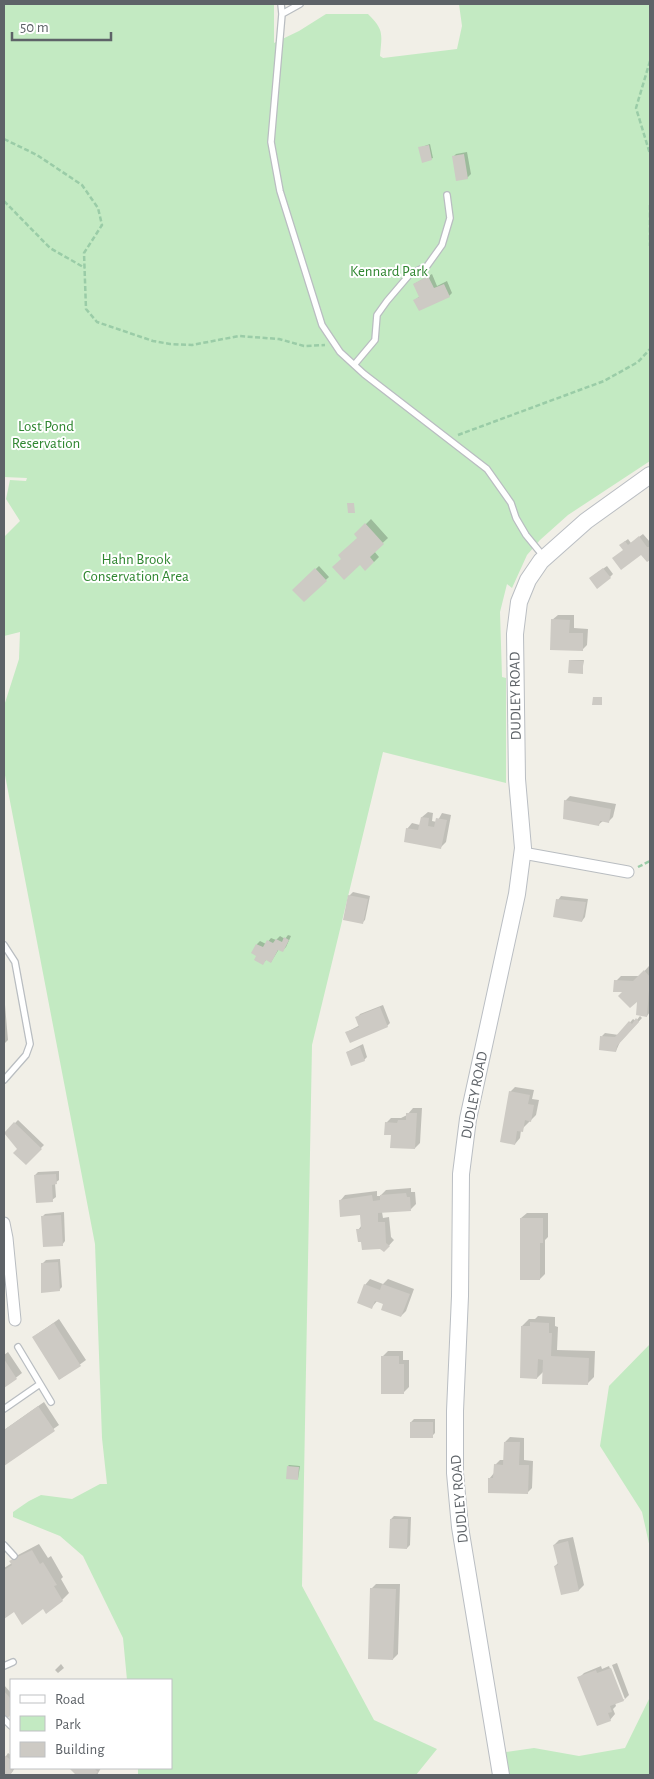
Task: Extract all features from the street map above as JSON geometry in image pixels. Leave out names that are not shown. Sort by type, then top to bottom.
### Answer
[{"type":"street","name":"DUDLEY ROAD","points":[[501,1775],[460,1527],[455,1473],[455,1411],[460,1296],[461,1174],[468,1120],[517,894],[523,853],[523,827],[517,770],[514,634],[519,602],[528,580],[545,558],[586,521],[650,475]]},
{"type":"street","points":[[523,853],[628,872]]},
{"type":"street","points":[[4,1223],[15,1320]]},
{"type":"lane","points":[[281,4],[282,14],[271,142],[280,191],[322,325],[336,346],[354,365],[487,469],[511,504],[516,518],[526,535],[545,558]]},
{"type":"lane","points":[[282,14],[300,4]]},
{"type":"lane","points":[[354,365],[375,340],[377,315],[387,301],[410,274],[427,266],[442,245],[450,218],[447,195]]},
{"type":"lane","points":[[4,945],[15,962],[30,1044],[26,1055],[4,1080]]},
{"type":"lane","points":[[18,1347],[51,1402]]},
{"type":"lane","points":[[4,1409],[40,1384]]},
{"type":"lane","points":[[4,1545],[14,1556]]},
{"type":"lane","points":[[4,1666],[13,1662]]},
{"type":"path","points":[[650,61],[636,108],[650,154]]},
{"type":"path","points":[[4,139],[37,154],[82,184],[98,208],[102,226],[84,253],[86,309],[97,322],[116,330],[170,344],[192,345],[239,336],[279,339],[304,346],[336,346]]},
{"type":"path","points":[[4,201],[50,248],[85,268]]},
{"type":"path","points":[[650,205],[650,246]]},
{"type":"path","points":[[447,439],[604,381],[638,362],[650,349]]},
{"type":"green space","points":[[4,4],[274,4],[274,43],[299,31],[326,14],[368,14],[381,32],[380,56],[383,58],[457,49],[462,26],[459,4],[650,4],[650,461],[568,515],[540,540],[527,555],[512,588],[507,584],[500,612],[502,677],[506,678],[506,783],[383,752],[312,1045],[302,1586],[374,1720],[437,1749],[416,1775],[138,1775],[138,1769],[172,1769],[172,1679],[127,1679],[123,1638],[83,1556],[60,1536],[13,1517],[13,1512],[41,1495],[72,1499],[100,1484],[107,1484],[102,1438],[95,1244],[4,770],[4,706],[19,659],[20,632],[4,636],[4,537],[20,521],[6,499],[10,480],[26,481],[27,478],[4,477]]},
{"type":"green space","points":[[650,1344],[650,1548],[642,1512],[600,1446],[609,1386]]},
{"type":"green space","points":[[650,1697],[650,1775],[507,1775],[506,1752],[534,1748],[579,1756],[625,1748]]},
{"type":"building","points":[[429,145],[432,160],[422,163],[418,147]]},
{"type":"building","points":[[464,154],[468,179],[456,181],[452,156]]},
{"type":"building","points":[[428,276],[434,288],[444,284],[450,297],[419,311],[413,300],[419,297],[413,284]]},
{"type":"building","points":[[347,503],[354,503],[355,513],[348,513]]},
{"type":"building","points":[[365,523],[384,544],[370,557],[374,562],[365,571],[360,565],[344,580],[332,567],[341,559],[338,555],[357,538],[354,534]]},
{"type":"building","points":[[639,536],[647,547],[650,547],[650,560],[647,562],[641,555],[621,570],[612,558],[623,550],[619,545],[625,541],[628,545]]},
{"type":"building","points":[[315,568],[327,581],[304,602],[292,590]]},
{"type":"building","points":[[603,568],[611,578],[597,589],[589,578]]},
{"type":"building","points":[[551,619],[570,620],[569,633],[583,633],[583,651],[550,650]]},
{"type":"building","points":[[569,660],[583,661],[583,674],[568,673]]},
{"type":"building","points":[[593,697],[602,697],[602,705],[592,705]]},
{"type":"building","points":[[564,800],[611,809],[609,823],[600,821],[599,826],[563,819]]},
{"type":"building","points":[[421,817],[429,818],[428,826],[434,827],[436,818],[447,820],[441,849],[404,842],[406,828],[418,830]]},
{"type":"building","points":[[348,895],[368,899],[363,924],[343,920]]},
{"type":"building","points":[[556,899],[586,902],[582,922],[553,917]]},
{"type":"building","points":[[284,937],[289,940],[283,952],[278,950],[271,963],[266,960],[263,965],[254,960],[256,956],[251,953],[256,944],[263,947],[267,940],[273,943],[276,939],[282,942]]},
{"type":"building","points":[[644,970],[650,977],[647,1017],[636,1015],[637,1002],[630,1008],[618,996],[622,992],[613,992],[614,980],[633,981]]},
{"type":"building","points":[[380,1007],[388,1027],[350,1043],[345,1032],[359,1027],[355,1017]]},
{"type":"building","points":[[636,1018],[639,1022],[617,1046],[616,1052],[599,1050],[600,1036],[615,1037],[629,1021],[632,1024]]},
{"type":"building","points":[[360,1047],[365,1061],[351,1066],[346,1052]]},
{"type":"building","points":[[509,1091],[530,1095],[528,1104],[534,1105],[531,1122],[525,1120],[523,1132],[517,1131],[515,1145],[500,1142]]},
{"type":"building","points":[[406,1113],[417,1113],[415,1149],[390,1148],[391,1135],[384,1135],[385,1122],[397,1123],[398,1120],[406,1120]]},
{"type":"building","points":[[14,1122],[42,1149],[26,1165],[13,1153],[17,1149],[4,1133]]},
{"type":"building","points":[[56,1174],[57,1184],[52,1185],[53,1202],[36,1203],[34,1175]]},
{"type":"building","points":[[406,1193],[407,1197],[410,1197],[411,1211],[378,1213],[378,1222],[385,1222],[386,1243],[390,1246],[384,1252],[380,1249],[362,1250],[361,1242],[358,1242],[356,1229],[361,1229],[360,1215],[340,1217],[339,1200],[372,1195],[373,1201],[380,1200],[380,1195]]},
{"type":"building","points":[[61,1215],[63,1246],[43,1247],[41,1216]]},
{"type":"building","points":[[520,1218],[543,1218],[543,1243],[540,1243],[540,1280],[520,1280]]},
{"type":"building","points":[[58,1262],[60,1291],[41,1293],[41,1263]]},
{"type":"building","points":[[364,1284],[380,1290],[382,1284],[410,1294],[401,1317],[381,1310],[383,1304],[375,1301],[372,1309],[357,1303]]},
{"type":"building","points":[[530,1322],[549,1323],[549,1333],[552,1333],[551,1356],[589,1358],[588,1385],[542,1384],[543,1360],[538,1359],[537,1379],[520,1378],[521,1326],[530,1326]]},
{"type":"building","points":[[54,1323],[81,1366],[59,1380],[32,1337]]},
{"type":"building","points":[[381,1356],[399,1356],[399,1364],[404,1364],[404,1394],[381,1394]]},
{"type":"building","points":[[4,1359],[17,1379],[4,1388]]},
{"type":"building","points":[[38,1406],[55,1431],[4,1466],[4,1430]]},
{"type":"building","points":[[410,1422],[433,1422],[433,1438],[410,1438]]},
{"type":"building","points":[[504,1442],[520,1442],[519,1465],[529,1465],[528,1494],[488,1493],[488,1478],[493,1478],[494,1464],[503,1465]]},
{"type":"building","points":[[287,1466],[299,1467],[298,1480],[286,1479]]},
{"type":"building","points":[[390,1519],[408,1519],[407,1549],[389,1548]]},
{"type":"building","points":[[568,1541],[579,1591],[561,1595],[554,1566],[558,1565],[553,1545]]},
{"type":"building","points":[[32,1550],[40,1564],[43,1562],[57,1585],[54,1586],[63,1601],[46,1614],[43,1609],[22,1625],[14,1612],[4,1619],[4,1570],[12,1565],[9,1561]]},
{"type":"building","points":[[370,1588],[396,1589],[393,1660],[368,1659]]},
{"type":"building","points":[[611,1668],[624,1701],[610,1706],[612,1712],[608,1713],[611,1721],[597,1726],[577,1677],[596,1670],[597,1673]]},
{"type":"building","points":[[4,1691],[10,1698],[10,1715],[8,1718],[4,1714]]},
{"type":"building","points":[[4,1755],[10,1759],[10,1769],[13,1771],[10,1775],[4,1775]]},
{"type":"building","points":[[70,1769],[95,1769],[98,1772],[95,1775],[73,1775],[75,1774]]},
{"type":"park label","name":"Kennard Park","points":[[389,271]]},
{"type":"park label","name":"Lost Pond Reservation","points":[[46,434]]},
{"type":"park label","name":"Hahn Brook Conservation Area","points":[[136,568]]}]
